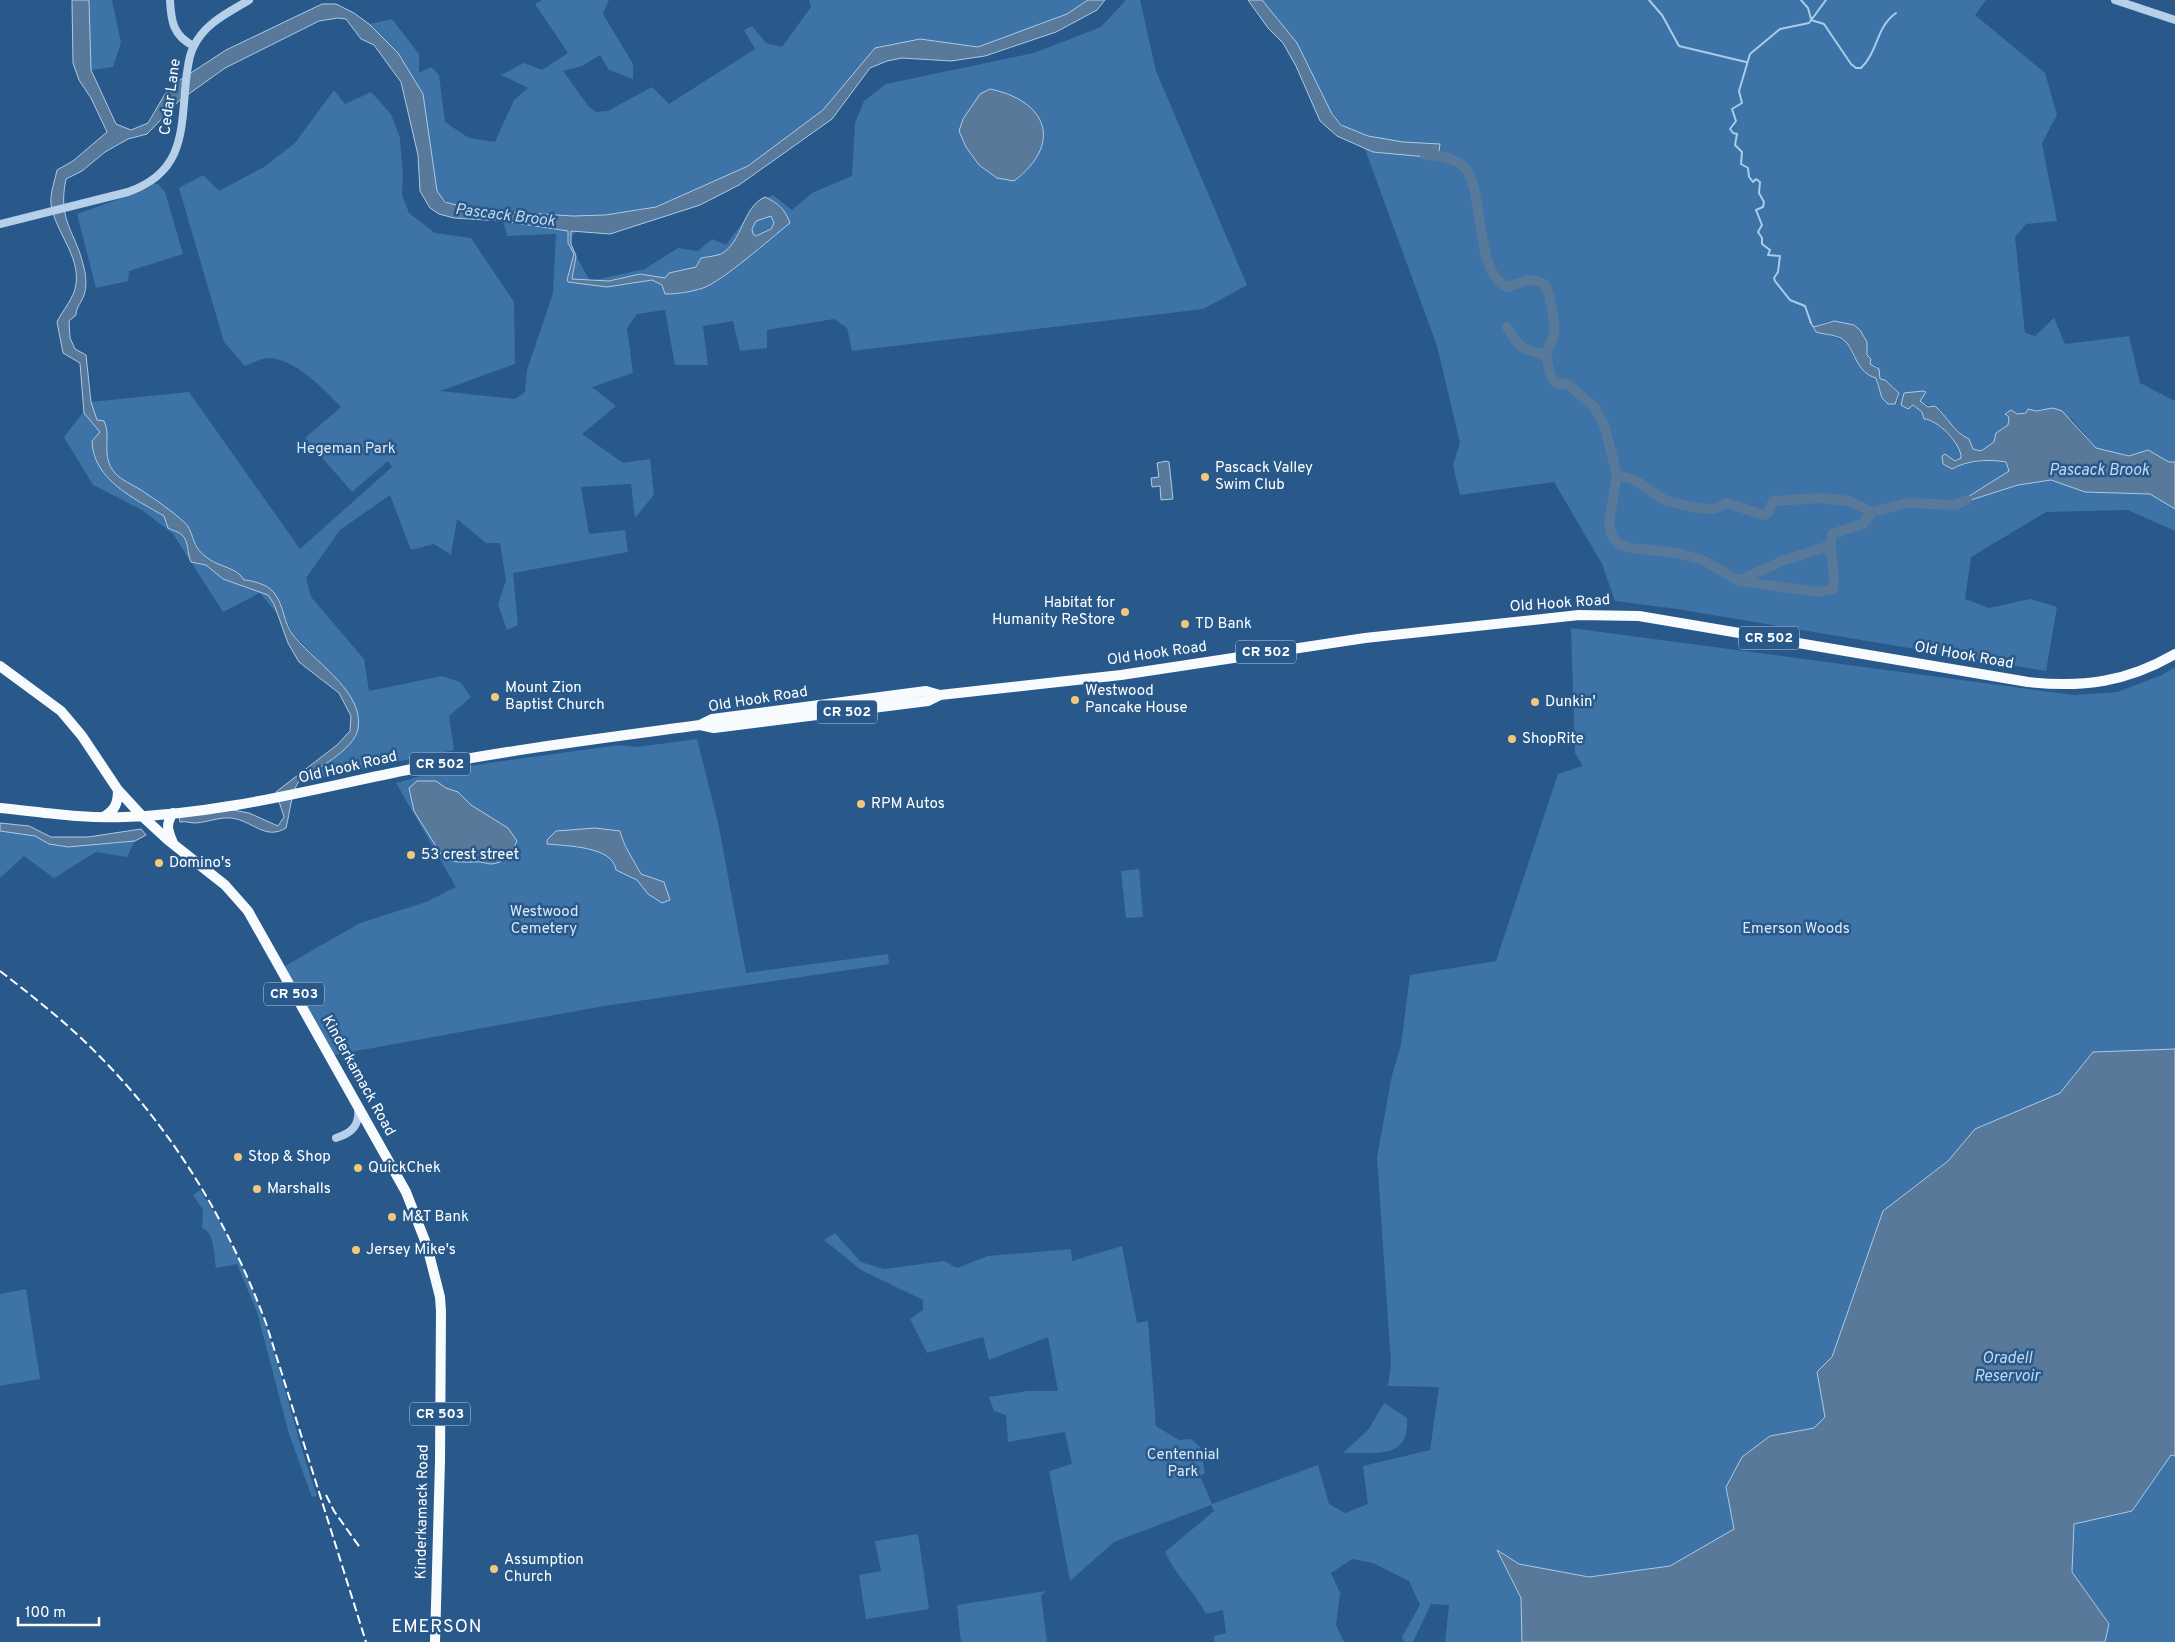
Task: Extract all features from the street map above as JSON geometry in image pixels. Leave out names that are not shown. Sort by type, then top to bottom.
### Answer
[{"type":"main road","name":"Old Hook Road","points":[[0,808],[102,818],[173,813],[276,799],[411,769],[700,725],[714,728],[837,713],[928,701],[940,695],[1121,674],[1328,642],[1580,615],[1639,616],[2019,681],[2060,685],[2093,684],[2128,676],[2175,654]]},
{"type":"main road","name":"Kinderkamack Road","points":[[0,666],[61,711],[82,736],[118,790],[142,816],[173,844],[225,885],[244,906],[406,1192],[427,1246],[440,1297],[440,1462],[435,1642]]},
{"type":"main road","points":[[102,818],[111,813],[116,806],[118,790]]},
{"type":"main road","points":[[173,813],[167,822],[167,830],[173,844]]},
{"type":"street","name":"Cedar Lane","points":[[0,224],[134,190],[162,173],[173,158],[178,146],[187,73],[194,46],[184,42],[176,34],[172,21],[170,0]]},
{"type":"street","points":[[194,46],[213,22],[249,0]]},
{"type":"street","points":[[2115,0],[2175,20]]},
{"type":"street","points":[[336,1138],[348,1134],[356,1126],[359,1117],[357,1106]]},
{"type":"green space","points":[[89,0],[112,0],[121,43],[113,67],[91,70]]},
{"type":"green space","name":"Hegeman Park","points":[[542,0],[609,0],[603,14],[633,64],[633,79],[609,70],[600,55],[582,66],[563,71],[589,107],[596,112],[608,111],[652,87],[669,104],[755,49],[744,30],[752,26],[766,43],[782,47],[811,7],[809,0],[1088,0],[1067,14],[978,47],[920,39],[875,48],[823,110],[748,166],[656,207],[597,216],[567,239],[590,281],[645,269],[678,248],[698,251],[712,239],[726,245],[758,202],[773,195],[792,210],[812,193],[852,176],[855,123],[864,101],[886,84],[1034,53],[1101,27],[1126,0],[1140,0],[1156,71],[1247,285],[1203,309],[852,351],[847,328],[834,319],[767,330],[767,348],[740,351],[733,321],[703,326],[708,365],[675,365],[665,310],[637,314],[627,328],[633,373],[592,387],[616,406],[582,434],[623,463],[650,459],[654,495],[635,518],[631,484],[581,487],[589,534],[625,530],[628,552],[513,573],[518,625],[507,630],[498,605],[506,580],[500,543],[486,543],[457,519],[451,555],[434,544],[411,550],[390,495],[340,530],[306,578],[311,597],[364,659],[369,691],[442,676],[460,682],[471,697],[449,716],[454,750],[298,782],[357,732],[346,690],[294,635],[284,616],[283,621],[260,593],[223,612],[173,534],[142,510],[93,485],[64,437],[91,402],[189,392],[300,549],[392,467],[388,461],[352,492],[305,438],[341,407],[317,383],[297,368],[277,359],[267,358],[245,366],[224,342],[179,188],[203,175],[219,191],[264,167],[295,143],[334,90],[345,104],[371,92],[391,114],[400,138],[403,176],[402,195],[409,213],[435,233],[471,238],[514,302],[515,364],[440,391],[515,399],[525,392],[527,370],[553,293],[556,234],[507,236],[503,221],[495,211],[455,206],[437,192],[398,53],[369,24],[392,19],[419,54],[419,73],[431,67],[439,75],[445,122],[469,138],[495,142],[514,100],[528,88],[501,75],[524,63],[542,70],[568,53],[535,4]]},
{"type":"green space","points":[[1262,0],[1986,0],[1975,15],[2045,73],[2057,115],[2042,143],[2057,221],[2026,224],[2015,237],[2025,333],[2035,336],[2054,318],[2065,344],[2129,336],[2140,383],[2175,401],[2175,462],[2169,462],[2148,450],[2129,456],[2096,448],[2072,419],[2042,409],[2017,414],[2011,410],[2005,413],[2009,417],[2008,425],[1996,433],[1994,442],[1981,451],[1973,449],[1969,439],[1956,430],[1941,411],[1920,401],[1925,392],[1912,405],[1950,436],[1960,451],[1961,458],[1955,461],[1942,456],[1958,465],[1991,460],[2006,462],[2009,471],[1958,504],[2018,485],[2051,480],[2085,492],[2150,494],[2175,509],[2175,531],[2128,510],[2046,512],[1971,557],[1965,599],[1989,608],[2030,599],[2057,607],[2046,671],[1677,609],[1615,601],[1602,564],[1554,482],[1460,495],[1453,465],[1460,443],[1437,346],[1365,149],[1332,114],[1297,43]],"holes":[[[1828,321],[1846,323],[1860,333],[1867,343],[1866,348],[1870,364],[1877,366],[1880,379],[1888,382],[1899,393],[1898,401],[1885,401],[1877,385],[1876,378],[1870,376],[1861,368],[1846,342],[1812,328],[1812,325],[1814,327]]]},
{"type":"green space","points":[[153,184],[158,184],[165,192],[183,254],[129,271],[128,281],[96,288],[77,214],[147,189]]},
{"type":"green space","name":"Emerson Woods","points":[[1571,628],[2074,695],[2117,692],[2162,675],[2175,667],[2175,1049],[2093,1052],[2060,1093],[1975,1129],[1948,1161],[1883,1211],[1832,1357],[1817,1372],[1825,1417],[1814,1428],[1770,1436],[1726,1487],[1734,1529],[1670,1566],[1589,1577],[1519,1564],[1497,1551],[1521,1598],[1522,1642],[1445,1642],[1449,1605],[1431,1604],[1413,1642],[1404,1642],[1402,1637],[1420,1605],[1409,1581],[1373,1563],[1352,1559],[1331,1573],[1340,1593],[1336,1625],[1344,1642],[1214,1642],[1214,1636],[1226,1633],[1223,1610],[1206,1614],[1174,1569],[1165,1552],[1214,1511],[1211,1505],[1114,1542],[1070,1581],[1049,1471],[1072,1464],[1065,1432],[1008,1442],[1006,1415],[994,1411],[989,1397],[1027,1391],[1058,1391],[1048,1337],[989,1360],[983,1337],[927,1353],[910,1319],[923,1310],[923,1300],[861,1270],[824,1240],[835,1233],[861,1262],[884,1269],[944,1261],[957,1268],[988,1256],[1071,1249],[1072,1261],[1122,1246],[1137,1323],[1148,1321],[1156,1426],[1179,1440],[1191,1439],[1200,1447],[1205,1473],[1200,1476],[1212,1504],[1318,1465],[1329,1504],[1345,1513],[1368,1504],[1363,1466],[1430,1450],[1439,1387],[1388,1386],[1391,1364],[1377,1157],[1392,1075],[1401,1045],[1410,975],[1496,961],[1558,774],[1583,766],[1575,753]]},
{"type":"green space","name":"Westwood Cemetery","points":[[697,739],[718,822],[746,973],[888,954],[889,964],[604,1006],[329,1056],[282,972],[285,966],[360,923],[426,902],[456,887],[396,783],[435,772],[489,763],[619,745],[637,747]]},
{"type":"green space","points":[[0,831],[35,836],[49,844],[68,847],[135,841],[127,857],[96,852],[54,878],[24,856],[0,878]]},
{"type":"green space","points":[[1139,869],[1143,917],[1126,918],[1121,871]]},
{"type":"green space","points":[[200,1190],[233,1247],[267,1328],[317,1496],[312,1497],[289,1434],[257,1312],[237,1264],[216,1268],[212,1240],[206,1230],[202,1228],[203,1210],[193,1195]]},
{"type":"green space","points":[[26,1289],[40,1379],[0,1386],[0,1294]]},
{"type":"green space","points":[[1384,1403],[1407,1418],[1403,1441],[1396,1448],[1378,1453],[1343,1453],[1369,1429]]},
{"type":"green space","points":[[2171,1455],[2175,1456],[2175,1642],[2105,1642],[2109,1624],[2072,1572],[2074,1523],[2132,1511]]},
{"type":"green space","points":[[918,1534],[929,1609],[866,1619],[859,1575],[881,1571],[875,1541]]},
{"type":"green space","points":[[1046,1591],[1041,1596],[1047,1642],[961,1642],[957,1605]]},
{"type":"water","points":[[72,0],[89,0],[91,70],[116,124],[131,130],[148,123],[165,94],[180,80],[226,50],[322,4],[336,4],[354,13],[369,24],[398,53],[423,94],[437,191],[445,202],[476,210],[573,216],[605,215],[656,207],[748,166],[823,110],[875,48],[920,39],[978,47],[1067,14],[1088,0],[1105,0],[1097,10],[1056,32],[985,56],[951,61],[902,58],[887,61],[870,68],[832,119],[739,185],[700,205],[610,234],[571,231],[571,244],[576,256],[572,279],[609,281],[640,274],[665,278],[669,273],[696,267],[701,258],[721,254],[728,249],[752,208],[765,197],[783,210],[790,223],[722,277],[712,284],[694,291],[665,294],[662,285],[652,280],[607,287],[568,282],[574,254],[568,243],[568,231],[503,221],[454,218],[439,214],[430,208],[420,191],[418,155],[401,82],[374,45],[361,39],[346,19],[338,18],[319,21],[225,68],[179,101],[147,134],[128,139],[105,152],[82,171],[66,179],[64,206],[69,226],[81,255],[86,281],[85,292],[76,315],[69,321],[70,338],[75,349],[86,355],[91,402],[97,420],[104,421],[106,427],[107,453],[111,467],[120,478],[158,501],[184,522],[188,526],[198,549],[213,562],[233,570],[244,580],[264,585],[274,592],[291,632],[345,689],[353,701],[358,715],[358,729],[355,737],[342,752],[299,781],[292,797],[286,828],[272,832],[231,818],[196,823],[180,822],[179,816],[233,810],[249,813],[278,826],[284,817],[276,792],[337,745],[350,731],[351,716],[339,693],[299,662],[288,643],[274,604],[268,595],[223,579],[206,565],[191,562],[186,541],[182,535],[168,528],[164,516],[118,487],[100,467],[94,455],[92,441],[100,432],[84,413],[80,363],[63,353],[57,322],[75,289],[76,273],[71,253],[53,214],[51,200],[57,170],[73,161],[107,132],[91,98],[79,80],[73,63]],"holes":[[[771,216],[774,223],[771,229],[756,236],[753,234],[752,229],[756,221]]]},
{"type":"water","points":[[1248,0],[1262,0],[1297,43],[1332,114],[1341,125],[1368,136],[1403,142],[1440,144],[1438,158],[1373,152],[1337,136],[1320,121],[1296,66],[1283,43],[1268,28]]},
{"type":"water","points":[[990,89],[1010,95],[1025,103],[1036,114],[1042,126],[1043,139],[1039,153],[1029,167],[1014,181],[997,178],[979,165],[966,147],[959,131],[963,119],[980,94]]},
{"type":"water","points":[[1834,321],[1854,325],[1860,330],[1867,342],[1867,355],[1871,359],[1870,364],[1879,369],[1880,379],[1885,380],[1899,393],[1895,404],[1888,404],[1882,398],[1876,378],[1865,372],[1843,339],[1816,332],[1810,322],[1814,327]]},
{"type":"water","points":[[1926,392],[1920,401],[1928,407],[1935,406],[1940,410],[1963,436],[1969,439],[1973,449],[1981,451],[1994,442],[1996,433],[2008,425],[2009,417],[2005,414],[2011,410],[2017,414],[2026,413],[2028,409],[2036,411],[2053,408],[2062,411],[2096,448],[2129,456],[2148,450],[2169,462],[2175,462],[2175,509],[2150,494],[2085,492],[2051,480],[2018,485],[1955,505],[2009,471],[2006,462],[2000,461],[1971,462],[1952,469],[1943,464],[1942,456],[1945,454],[1955,461],[1961,458],[1960,452],[1953,440],[1942,428],[1924,419],[1922,412],[1913,405],[1908,409],[1901,405],[1904,393]]},
{"type":"water","points":[[1169,462],[1173,499],[1161,500],[1160,486],[1152,487],[1151,478],[1159,477],[1157,463]]},
{"type":"water","points":[[417,781],[436,781],[446,788],[458,792],[471,805],[508,828],[517,841],[513,849],[500,862],[491,864],[456,862],[444,859],[414,811],[409,788]]},
{"type":"water","points":[[0,823],[29,826],[51,837],[88,837],[141,829],[146,835],[135,841],[68,847],[49,844],[35,836],[0,831]]},
{"type":"water","points":[[595,828],[620,831],[626,848],[641,874],[664,882],[670,900],[662,903],[648,894],[637,880],[616,870],[613,862],[607,856],[587,849],[547,844],[547,840],[556,831]]},
{"type":"water","name":"Oradell Reservoir","points":[[2175,1049],[2175,1456],[2171,1455],[2132,1511],[2074,1524],[2072,1572],[2109,1624],[2105,1642],[1522,1642],[1521,1598],[1497,1550],[1519,1564],[1589,1577],[1670,1566],[1734,1529],[1726,1487],[1742,1457],[1770,1436],[1814,1428],[1825,1417],[1817,1372],[1832,1357],[1883,1211],[1948,1161],[1975,1129],[2060,1093],[2093,1052]]},
{"type":"waterway","points":[[1649,0],[1662,15],[1679,46],[1746,62]]},
{"type":"waterway","points":[[1801,0],[1808,8],[1811,19]]},
{"type":"waterway","points":[[1811,323],[1805,306],[1790,300],[1775,281],[1774,278],[1778,272],[1780,256],[1768,255],[1770,250],[1762,244],[1762,238],[1758,232],[1762,225],[1756,210],[1763,207],[1764,202],[1759,193],[1760,182],[1756,179],[1753,182],[1749,177],[1748,168],[1741,164],[1742,152],[1735,145],[1737,134],[1733,133],[1730,129],[1736,121],[1732,109],[1742,103],[1739,91],[1750,54],[1780,29],[1809,23],[1826,0]]},
{"type":"waterway","points":[[1811,20],[1824,24],[1851,64],[1856,68],[1861,68],[1871,55],[1884,25],[1896,13]]},
{"type":"waterway","name":"Pascack Brook","points":[[1425,155],[1444,157],[1456,161],[1469,174],[1477,201],[1485,253],[1490,268],[1497,280],[1507,287],[1528,280],[1537,281],[1544,284],[1549,294],[1554,319],[1554,335],[1546,355],[1551,377],[1557,383],[1569,385],[1595,408],[1605,427],[1617,475],[1609,522],[1612,536],[1619,544],[1631,548],[1677,553],[1705,561],[1739,581],[1818,592],[1833,589],[1832,534],[1863,524],[1872,512],[1907,503],[1955,505],[1967,500]]},
{"type":"waterway","points":[[1507,327],[1514,339],[1522,347],[1546,355]]},
{"type":"waterway","name":"Pascack Brook","points":[[1617,475],[1635,480],[1666,501],[1697,508],[1714,509],[1727,503],[1764,515],[1768,513],[1773,501],[1821,498],[1849,501],[1872,512]]},
{"type":"waterway","name":"Pascack Brook","points":[[1740,580],[1782,561],[1829,546]]},
{"type":"railway","points":[[0,971],[70,1027],[110,1067],[165,1134],[211,1205],[231,1243],[266,1323],[366,1642]]},
{"type":"railway","points":[[326,1495],[334,1511],[361,1549]]},
{"type":"place","name":"Pascack Valley Swim Club","points":[[1205,477]]},
{"type":"place","name":"Habitat for Humanity ReStore","points":[[1125,612]]},
{"type":"place","name":"TD Bank","points":[[1185,624]]},
{"type":"place","name":"Mount Zion Baptist Church","points":[[495,697]]},
{"type":"place","name":"Westwood Pancake House","points":[[1075,700]]},
{"type":"place","name":"Dunkin'","points":[[1535,702]]},
{"type":"place","name":"ShopRite","points":[[1512,739]]},
{"type":"place","name":"RPM Autos","points":[[861,804]]},
{"type":"place","name":"53 crest street","points":[[411,855]]},
{"type":"place","name":"Domino's","points":[[159,863]]},
{"type":"place","name":"Stop & Shop","points":[[238,1157]]},
{"type":"place","name":"QuickChek","points":[[358,1168]]},
{"type":"place","name":"Marshalls","points":[[257,1189]]},
{"type":"place","name":"M&T Bank","points":[[392,1217]]},
{"type":"place","name":"Jersey Mike's","points":[[356,1250]]},
{"type":"place","name":"Assumption Church","points":[[494,1569]]},
{"type":"district","name":"EMERSON","points":[[437,1627]]},
{"type":"park label","name":"Centennial Park","points":[[1183,1464]]}]
